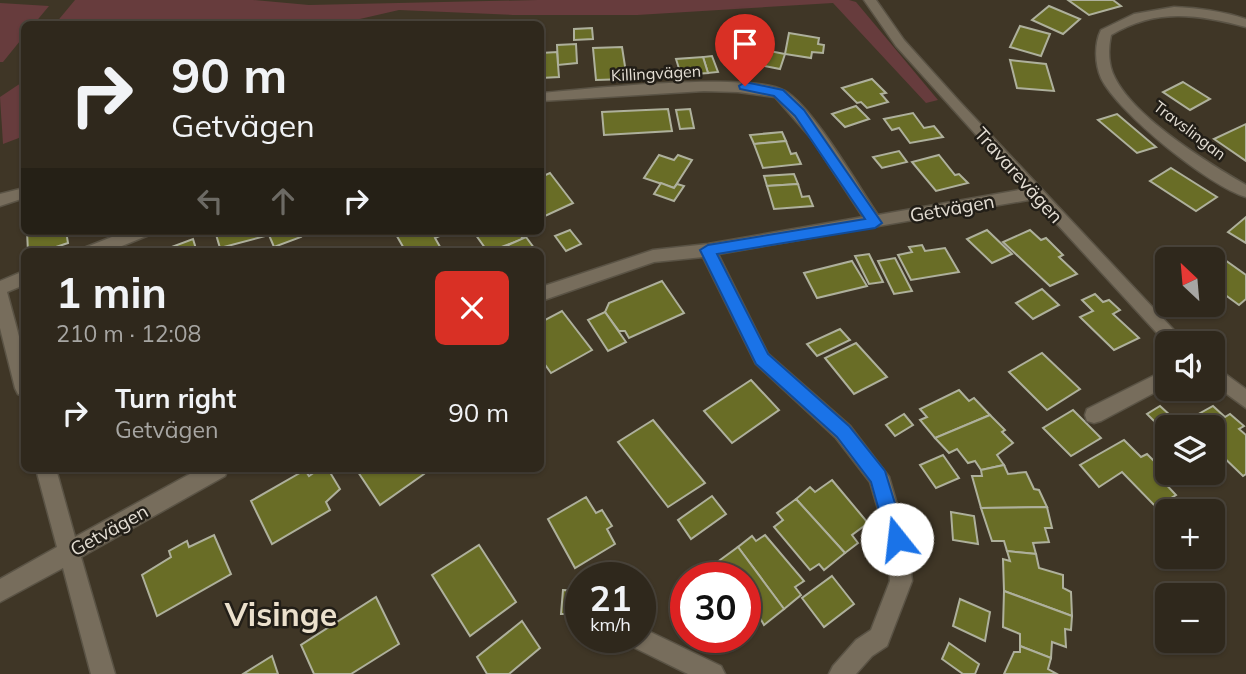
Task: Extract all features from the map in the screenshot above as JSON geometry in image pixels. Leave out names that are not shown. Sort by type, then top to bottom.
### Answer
[{"type":"street","name":"Travarevägen","points":[[870,0],[900,43],[1166,331]]},
{"type":"street","name":"Travslingan","points":[[1246,23],[1194,11],[1153,12],[1124,19],[1105,33],[1101,49],[1109,78],[1123,98],[1161,135],[1246,192]]},
{"type":"street","name":"Killingvägen","points":[[544,97],[745,86],[778,93],[799,113],[875,223]]},
{"type":"street","name":"Getvägen","points":[[544,294],[653,256],[708,250],[875,223],[1036,193]]},
{"type":"street","points":[[0,200],[21,194]]},
{"type":"street","points":[[100,248],[133,235]]},
{"type":"street","points":[[708,250],[762,359],[843,432],[879,477],[897,539],[901,581],[879,638],[864,648],[841,674]]},
{"type":"street","points":[[0,288],[21,279]]},
{"type":"street","points":[[0,294],[21,376]]},
{"type":"street","points":[[1225,381],[1244,394]]},
{"type":"street","points":[[1094,415],[1155,383]]},
{"type":"street","points":[[47,472],[103,674]]},
{"type":"street","name":"Getvägen","points":[[0,591],[213,472]]},
{"type":"street","points":[[656,646],[712,674]]},
{"type":"shaded area","points":[[75,0],[253,0],[309,5],[538,0],[849,0],[856,2],[938,100],[926,103],[833,3],[637,15],[513,15],[399,10],[351,21],[58,21]]},
{"type":"shaded area","points":[[0,3],[49,6],[36,21],[21,21],[21,40],[3,62],[0,62]]},
{"type":"shaded area","points":[[21,83],[21,137],[3,144],[0,97]]},
{"type":"building","points":[[1068,0],[1113,0],[1121,6],[1089,15]]},
{"type":"building","points":[[1049,6],[1080,19],[1063,34],[1032,20]]},
{"type":"building","points":[[735,25],[767,31],[760,49],[727,43]]},
{"type":"building","points":[[1020,26],[1050,34],[1041,56],[1010,47]]},
{"type":"building","points":[[592,28],[593,39],[574,40],[574,29]]},
{"type":"building","points":[[789,33],[819,38],[818,44],[824,45],[823,53],[812,52],[811,58],[785,54]]},
{"type":"building","points":[[576,44],[577,63],[558,65],[557,45]]},
{"type":"building","points":[[622,47],[627,79],[596,80],[593,48]]},
{"type":"building","points":[[760,49],[785,54],[780,69],[754,64]]},
{"type":"building","points":[[557,52],[559,77],[544,78],[544,53]]},
{"type":"building","points":[[712,56],[718,72],[708,73],[703,57]]},
{"type":"building","points":[[703,57],[708,73],[681,75],[676,59]]},
{"type":"building","points":[[1010,60],[1046,64],[1054,91],[1017,88]]},
{"type":"building","points":[[872,79],[886,93],[881,94],[888,102],[867,108],[861,102],[857,103],[842,88]]},
{"type":"building","points":[[1183,82],[1210,99],[1190,110],[1163,92]]},
{"type":"building","points":[[856,106],[869,119],[845,127],[832,114]]},
{"type":"building","points":[[668,109],[672,131],[604,135],[602,112]]},
{"type":"building","points":[[690,109],[694,128],[680,129],[676,110]]},
{"type":"building","points":[[913,113],[924,128],[934,126],[943,137],[910,143],[899,128],[892,130],[884,119]]},
{"type":"building","points":[[1117,114],[1156,147],[1137,153],[1098,120]]},
{"type":"building","points":[[1246,124],[1246,161],[1214,139]]},
{"type":"building","points":[[782,132],[786,141],[754,144],[750,135]]},
{"type":"building","points":[[786,141],[791,154],[796,153],[801,164],[763,168],[754,144]]},
{"type":"building","points":[[899,151],[907,162],[882,168],[873,157]]},
{"type":"building","points":[[659,155],[674,160],[678,155],[692,160],[674,188],[644,178]]},
{"type":"building","points":[[939,155],[955,175],[959,174],[968,183],[936,191],[912,162]]},
{"type":"building","points":[[1171,168],[1217,197],[1196,211],[1150,181]]},
{"type":"building","points":[[550,173],[573,203],[545,216],[544,214],[544,176]]},
{"type":"building","points":[[794,174],[798,184],[767,186],[764,176]]},
{"type":"building","points":[[661,183],[674,188],[677,184],[684,186],[674,201],[654,194]]},
{"type":"building","points":[[798,184],[802,197],[809,196],[813,206],[774,209],[767,186]]},
{"type":"building","points":[[1246,217],[1246,243],[1228,232]]},
{"type":"building","points":[[570,230],[581,244],[566,251],[555,236]]},
{"type":"building","points":[[987,230],[1012,254],[992,263],[967,239]]},
{"type":"building","points":[[1030,230],[1041,240],[1046,238],[1063,255],[1059,257],[1077,274],[1050,286],[1003,242]]},
{"type":"building","points":[[27,235],[67,235],[68,243],[53,248],[28,248]]},
{"type":"building","points":[[216,235],[269,235],[220,248]]},
{"type":"building","points":[[269,235],[300,235],[301,237],[274,247]]},
{"type":"building","points":[[396,235],[442,235],[435,238],[441,248],[404,248]]},
{"type":"building","points":[[476,235],[520,235],[523,239],[499,248],[485,248]]},
{"type":"building","points":[[526,237],[534,248],[510,248],[508,245]]},
{"type":"building","points":[[193,239],[196,248],[169,248]]},
{"type":"building","points":[[922,245],[925,251],[945,248],[959,272],[911,280],[898,255],[912,252],[909,247]]},
{"type":"building","points":[[869,254],[883,282],[869,284],[855,256]]},
{"type":"building","points":[[895,258],[912,291],[894,294],[878,261]]},
{"type":"building","points":[[1225,260],[1246,275],[1246,299],[1239,305],[1225,295]]},
{"type":"building","points":[[852,261],[867,286],[817,298],[804,273]]},
{"type":"building","points":[[662,281],[684,313],[629,338],[625,331],[619,331],[605,312],[609,303]]},
{"type":"building","points":[[1042,289],[1059,305],[1033,319],[1016,303]]},
{"type":"building","points":[[1095,294],[1103,302],[1109,300],[1120,310],[1113,314],[1139,338],[1114,350],[1080,317],[1093,311],[1082,300]]},
{"type":"building","points":[[562,311],[592,350],[551,373],[544,363],[544,320]]},
{"type":"building","points":[[605,312],[626,342],[608,351],[588,320]]},
{"type":"building","points":[[840,329],[850,340],[817,356],[807,344]]},
{"type":"building","points":[[856,343],[887,377],[854,394],[825,358]]},
{"type":"building","points":[[1042,353],[1080,389],[1047,410],[1009,372]]},
{"type":"building","points":[[751,380],[779,410],[732,443],[704,411]]},
{"type":"building","points":[[959,390],[969,401],[974,398],[990,415],[935,438],[920,420],[927,417],[920,409]]},
{"type":"building","points":[[1160,406],[1170,415],[1155,415],[1155,422],[1147,414]]},
{"type":"building","points":[[1213,406],[1223,415],[1197,415]]},
{"type":"building","points":[[1073,410],[1101,438],[1071,456],[1043,428]]},
{"type":"building","points":[[904,414],[913,425],[895,436],[886,425]]},
{"type":"building","points":[[1230,414],[1244,426],[1239,429],[1246,435],[1246,474],[1243,476],[1225,459],[1225,417]]},
{"type":"building","points":[[990,415],[1013,443],[997,455],[1004,465],[981,470],[975,461],[968,463],[957,449],[949,453],[935,438]]},
{"type":"building","points":[[653,420],[705,483],[668,507],[618,442]]},
{"type":"building","points":[[1124,440],[1141,457],[1147,454],[1155,462],[1155,485],[1167,485],[1176,495],[1169,499],[1155,499],[1155,506],[1122,472],[1099,487],[1080,465]]},
{"type":"building","points":[[943,455],[959,478],[936,488],[920,465]]},
{"type":"building","points":[[1004,465],[1008,474],[1026,472],[1047,507],[981,508],[972,476],[982,476],[981,470]]},
{"type":"building","points":[[302,472],[306,472],[309,476],[315,472],[330,472],[340,489],[326,502],[330,510],[272,544],[251,501]]},
{"type":"building","points":[[358,472],[423,472],[424,474],[380,505]]},
{"type":"building","points":[[832,480],[868,523],[852,535],[858,543],[845,553],[796,499],[810,487],[815,492]]},
{"type":"building","points":[[712,496],[726,514],[691,539],[678,520]]},
{"type":"building","points":[[586,497],[596,513],[602,510],[612,526],[607,529],[615,544],[585,562],[572,562],[548,519]]},
{"type":"building","points":[[796,499],[845,553],[824,570],[819,564],[810,570],[774,527],[783,520],[777,513]]},
{"type":"building","points":[[1047,507],[1052,528],[1045,528],[1049,542],[1033,543],[1036,554],[1007,551],[1004,541],[992,541],[981,508]]},
{"type":"building","points":[[951,512],[974,516],[978,544],[953,540]]},
{"type":"building","points":[[214,535],[231,574],[157,616],[142,575],[171,557],[169,551],[187,541],[189,547]]},
{"type":"building","points":[[765,535],[804,581],[795,587],[801,595],[784,609],[761,578],[761,562],[749,562],[738,547],[752,536],[756,541]]},
{"type":"building","points":[[479,545],[516,602],[470,636],[432,575]]},
{"type":"building","points":[[738,547],[749,562],[717,562]]},
{"type":"building","points":[[1007,551],[1036,554],[1039,568],[1063,575],[1063,588],[1071,592],[1072,616],[1004,591],[1003,559],[1010,561]]},
{"type":"building","points":[[832,576],[854,604],[824,627],[802,598]]},
{"type":"building","points":[[761,578],[784,609],[764,625],[761,620]]},
{"type":"building","points":[[563,590],[565,590],[565,614],[561,614]]},
{"type":"building","points":[[1004,591],[1072,616],[1071,630],[1065,629],[1066,647],[1052,642],[1051,658],[1020,646],[1020,634],[1003,627]]},
{"type":"building","points":[[376,597],[399,644],[351,674],[314,674],[301,645]]},
{"type":"building","points":[[960,599],[990,612],[985,641],[953,626]]},
{"type":"building","points":[[522,621],[540,648],[509,674],[487,674],[477,657]]},
{"type":"building","points":[[949,643],[979,664],[975,674],[963,674],[942,659]]},
{"type":"building","points":[[1020,646],[1051,658],[1048,669],[1057,674],[1004,674],[1014,652],[1020,652]]},
{"type":"building","points":[[272,656],[278,674],[243,674]]},
{"type":"district","name":"Visinge","points":[[281,615]]},
{"type":"route","points":[[745,86],[778,93],[799,113],[875,223],[708,250],[762,359],[843,432],[879,477],[897,539]]}]
